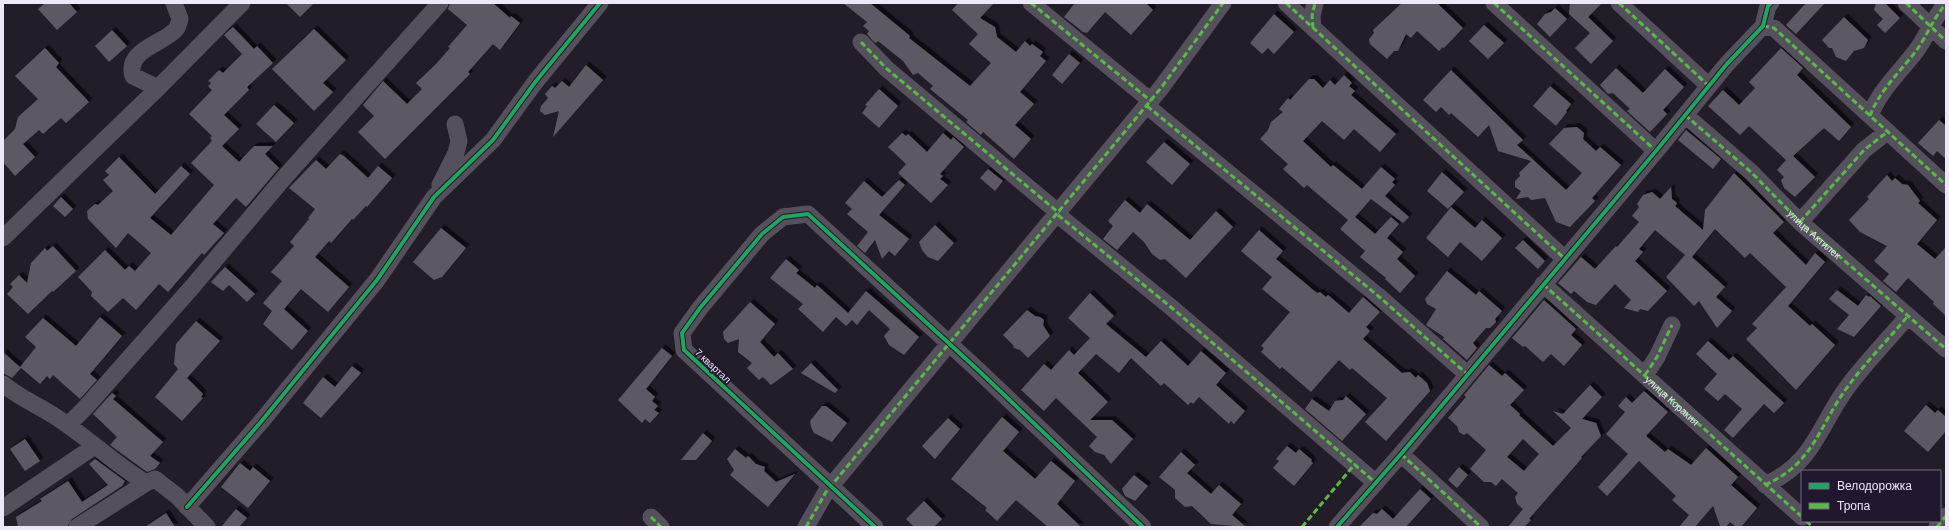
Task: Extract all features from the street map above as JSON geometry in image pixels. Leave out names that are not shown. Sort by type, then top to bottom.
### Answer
[{"type":"street","points":[[158,88],[133,76],[131,69],[133,61],[140,54],[177,28],[180,19],[174,3]]},
{"type":"street","points":[[3,238],[158,88],[242,3]]},
{"type":"street","points":[[68,425],[193,286],[283,179],[440,3]]},
{"type":"street","points":[[434,197],[493,140],[536,81],[600,3]]},
{"type":"street","points":[[1031,3],[1467,374]]},
{"type":"street","points":[[806,527],[826,492],[1149,103],[1223,3]]},
{"type":"street","points":[[1286,3],[1565,259]]},
{"type":"street","points":[[1313,28],[1312,16],[1315,3]]},
{"type":"street","points":[[1494,3],[1656,151]]},
{"type":"street","points":[[1619,3],[1709,86]]},
{"type":"street","points":[[1337,527],[1401,454],[1656,151],[1726,65],[1763,26],[1768,6],[1771,3]]},
{"type":"street","points":[[1906,3],[1946,41]]},
{"type":"street","points":[[1870,116],[1875,104],[1916,50],[1930,26],[1946,4]]},
{"type":"street","points":[[1763,26],[1774,28],[1946,185]]},
{"type":"street","points":[[861,42],[887,69],[1058,214],[1172,308],[1376,482]]},
{"type":"street","name":"улица Актилек","points":[[1685,115],[1750,172],[1800,222],[1907,317],[1946,349]]},
{"type":"street","points":[[454,124],[459,141],[466,153],[476,156]]},
{"type":"street","points":[[1800,222],[1864,150],[1887,132]]},
{"type":"street","points":[[187,507],[270,412],[367,292],[434,197],[456,153],[459,141]]},
{"type":"street","name":"7 квартал","points":[[875,527],[684,350],[682,333],[700,308],[762,234],[782,217],[808,214],[950,344]]},
{"type":"street","name":"улица Коракия","points":[[1543,284],[1801,516]]},
{"type":"street","points":[[1765,484],[1780,478],[1800,462],[1817,441],[1846,389],[1907,317]]},
{"type":"street","points":[[1645,375],[1657,358],[1672,325]]},
{"type":"street","points":[[950,344],[1143,527]]},
{"type":"street","points":[[3,384],[68,425],[122,469],[146,483]]},
{"type":"street","points":[[3,508],[89,450],[94,445]]},
{"type":"street","points":[[1401,454],[1482,527]]},
{"type":"street","points":[[77,527],[146,483],[156,479],[164,484],[207,527]]},
{"type":"street","points":[[1937,527],[1946,516]]},
{"type":"building","points":[[45,3],[69,3],[77,12],[57,30],[38,9]]},
{"type":"building","points":[[286,3],[314,3],[300,17]]},
{"type":"building","points":[[450,3],[493,3],[510,18],[511,16],[520,23],[500,50],[493,44],[468,72],[470,74],[385,159],[358,132],[374,116],[363,105],[383,81],[407,104],[422,89],[416,83],[436,64],[467,25],[448,9]]},
{"type":"building","points":[[843,3],[870,3],[910,36],[909,38],[970,86],[991,63],[969,44],[978,34],[952,10],[958,3],[994,3],[980,18],[995,27],[997,37],[1016,52],[1025,41],[1030,46],[1032,44],[1043,52],[1040,56],[1046,61],[1020,92],[1034,104],[1015,125],[1031,139],[1014,159],[983,132],[981,135],[966,122],[968,120],[930,89],[933,86],[918,73],[913,75],[903,61],[878,41],[876,43],[873,41],[867,34],[869,31],[863,26],[867,22]]},
{"type":"building","points":[[1075,3],[1146,3],[1153,10],[1131,35],[1105,12],[1087,33],[1083,32],[1064,17]]},
{"type":"building","points":[[1402,3],[1437,3],[1463,28],[1444,48],[1443,47],[1439,51],[1417,31],[1411,38],[1406,34],[1398,51],[1394,51],[1387,59],[1370,44],[1369,39],[1374,33],[1373,30]]},
{"type":"building","points":[[1570,3],[1602,3],[1588,17],[1613,41],[1591,64],[1575,48],[1590,33],[1569,14]]},
{"type":"building","points":[[1806,3],[1825,3],[1796,34],[1786,25]]},
{"type":"building","points":[[1876,3],[1885,3],[1900,18],[1885,33],[1877,25],[1883,19],[1874,10]]},
{"type":"building","points":[[1555,8],[1567,19],[1550,37],[1537,24],[1545,14],[1551,12]]},
{"type":"building","points":[[1274,14],[1294,32],[1274,54],[1268,48],[1262,54],[1250,43]]},
{"type":"building","points":[[1844,17],[1868,40],[1864,48],[1854,51],[1846,61],[1836,57],[1832,48],[1829,48],[1822,40]]},
{"type":"building","points":[[1484,25],[1504,43],[1488,59],[1469,41]]},
{"type":"building","points":[[233,27],[254,49],[257,46],[273,63],[247,87],[249,90],[224,115],[239,129],[222,146],[239,162],[254,146],[273,146],[265,154],[279,168],[246,207],[236,198],[213,224],[224,233],[204,255],[202,253],[168,292],[159,284],[136,310],[123,298],[108,312],[91,296],[92,292],[78,277],[105,250],[125,270],[129,266],[135,271],[151,253],[128,233],[116,248],[88,219],[87,211],[95,204],[98,205],[113,191],[103,180],[109,175],[105,171],[119,157],[155,194],[181,166],[190,174],[150,218],[171,235],[214,185],[191,163],[212,141],[210,138],[212,136],[189,114],[212,90],[208,86],[211,83],[208,81],[219,70],[223,73],[242,54],[224,35]]},
{"type":"building","points":[[314,29],[346,60],[323,83],[333,92],[314,111],[272,69]]},
{"type":"building","points":[[112,30],[127,46],[109,62],[95,46]]},
{"type":"building","points":[[45,48],[59,63],[56,67],[89,102],[66,123],[61,118],[43,134],[39,130],[23,144],[35,157],[15,176],[3,162],[3,141],[15,129],[18,117],[38,99],[15,76]]},
{"type":"building","points":[[1781,48],[1803,68],[1797,75],[1851,127],[1839,141],[1824,128],[1793,156],[1815,177],[1795,197],[1784,188],[1781,180],[1784,177],[1777,170],[1786,160],[1749,126],[1740,135],[1708,106],[1723,90],[1739,105],[1755,88],[1749,82]]},
{"type":"building","points":[[1069,54],[1080,63],[1062,84],[1052,75]]},
{"type":"building","points":[[586,65],[603,80],[553,137],[559,111],[545,115],[540,111],[541,106],[548,98],[545,94],[552,86],[555,88],[562,81],[569,87]]},
{"type":"building","points":[[1616,68],[1643,93],[1665,69],[1684,87],[1663,110],[1667,114],[1650,132],[1627,111],[1630,109],[1613,93],[1608,94],[1600,85]]},
{"type":"building","points":[[1451,70],[1523,140],[1517,145],[1566,190],[1582,173],[1549,144],[1564,128],[1577,127],[1584,133],[1583,139],[1596,151],[1600,147],[1621,165],[1592,198],[1595,201],[1570,227],[1556,222],[1545,198],[1531,200],[1528,197],[1516,199],[1521,191],[1515,187],[1515,181],[1520,176],[1519,173],[1531,161],[1498,151],[1489,125],[1478,137],[1451,113],[1449,115],[1441,107],[1436,112],[1423,100]]},
{"type":"building","points":[[1344,75],[1352,83],[1349,86],[1355,91],[1351,95],[1396,134],[1380,152],[1354,129],[1344,140],[1322,121],[1303,141],[1331,167],[1333,165],[1362,189],[1381,167],[1395,179],[1392,182],[1395,185],[1385,196],[1409,217],[1403,223],[1371,199],[1355,217],[1375,234],[1391,217],[1399,224],[1387,238],[1403,252],[1397,259],[1415,276],[1400,293],[1385,279],[1386,278],[1360,257],[1365,251],[1340,229],[1348,220],[1307,185],[1304,188],[1283,169],[1288,164],[1260,139],[1268,130],[1271,122],[1283,112],[1279,109],[1288,98],[1290,100],[1309,79],[1314,79],[1323,88],[1330,80],[1335,85]]},
{"type":"building","points":[[1550,86],[1571,104],[1566,111],[1567,112],[1556,126],[1533,106]]},
{"type":"building","points":[[879,89],[898,106],[879,128],[862,113],[867,106],[865,105]]},
{"type":"building","points":[[274,105],[294,123],[276,142],[256,124]]},
{"type":"building","points":[[1939,120],[1946,126],[1946,159],[1937,151],[1933,156],[1918,143]]},
{"type":"building","points":[[1686,130],[1721,159],[1713,169],[1678,140]]},
{"type":"building","points":[[902,133],[906,136],[908,134],[927,152],[943,133],[951,140],[953,137],[964,147],[940,174],[943,176],[940,179],[948,185],[931,203],[898,173],[906,164],[888,147]]},
{"type":"building","points":[[1164,142],[1190,164],[1172,185],[1146,162]]},
{"type":"building","points":[[340,154],[368,178],[378,166],[392,178],[367,207],[366,206],[353,220],[352,219],[331,243],[329,241],[315,257],[349,287],[328,312],[301,289],[284,309],[308,331],[292,350],[263,324],[272,311],[263,303],[282,281],[271,272],[294,246],[290,242],[309,219],[308,218],[315,209],[289,188],[316,160],[326,169]]},
{"type":"building","points":[[988,169],[1003,181],[995,191],[980,178]]},
{"type":"building","points":[[1442,172],[1464,192],[1448,209],[1427,191]]},
{"type":"building","points":[[1734,173],[1784,222],[1773,233],[1806,265],[1815,253],[1825,262],[1788,306],[1810,326],[1812,324],[1835,345],[1796,390],[1746,339],[1757,328],[1752,324],[1786,287],[1750,253],[1745,258],[1715,229],[1692,257],[1725,287],[1716,297],[1732,311],[1717,328],[1699,301],[1694,306],[1666,277],[1685,255],[1655,230],[1639,249],[1643,252],[1635,261],[1667,291],[1648,311],[1640,309],[1638,312],[1624,308],[1631,300],[1615,284],[1596,305],[1587,302],[1574,291],[1571,294],[1558,283],[1581,257],[1595,269],[1616,246],[1617,247],[1639,222],[1632,216],[1639,207],[1637,204],[1643,195],[1652,192],[1660,199],[1671,187],[1672,199],[1677,203],[1675,206],[1703,230],[1705,210]]},
{"type":"building","points":[[1887,175],[1892,181],[1895,178],[1902,184],[1908,185],[1920,201],[1918,203],[1937,220],[1917,244],[1935,259],[1946,247],[1946,316],[1933,304],[1934,302],[1908,278],[1896,292],[1883,281],[1889,274],[1874,261],[1887,246],[1860,232],[1849,220],[1869,199],[1867,197]]},
{"type":"building","points":[[899,180],[905,185],[879,215],[909,239],[895,256],[889,251],[882,259],[875,240],[865,253],[857,246],[868,232],[847,214],[852,209],[845,203],[864,181],[882,197]]},
{"type":"building","points":[[61,197],[73,209],[65,217],[53,206]]},
{"type":"building","points":[[1125,200],[1140,213],[1147,204],[1190,240],[1216,211],[1233,227],[1186,278],[1165,259],[1160,260],[1152,254],[1144,242],[1133,232],[1117,250],[1103,239],[1113,226],[1108,221]]},
{"type":"building","points":[[1451,207],[1475,228],[1482,220],[1502,238],[1482,261],[1460,242],[1448,257],[1426,238]]},
{"type":"building","points":[[935,225],[954,243],[938,261],[928,257],[922,250],[919,242]]},
{"type":"building","points":[[441,228],[466,248],[442,277],[434,280],[413,262]]},
{"type":"building","points":[[1259,230],[1283,251],[1276,259],[1317,293],[1320,292],[1326,297],[1328,295],[1349,313],[1363,297],[1380,312],[1366,327],[1370,331],[1363,339],[1402,373],[1410,372],[1416,378],[1418,375],[1427,383],[1430,391],[1386,441],[1365,422],[1387,398],[1352,368],[1350,370],[1339,360],[1311,392],[1282,367],[1280,369],[1261,352],[1264,348],[1261,346],[1290,312],[1262,289],[1272,277],[1241,251]]},
{"type":"building","points":[[1523,240],[1545,261],[1538,269],[1515,248]]},
{"type":"building","points":[[53,246],[76,271],[28,314],[7,294],[13,287],[10,284],[19,275],[27,283],[31,263],[45,248],[47,251]]},
{"type":"building","points":[[786,259],[799,270],[796,273],[815,288],[817,285],[848,313],[866,291],[919,337],[904,355],[889,345],[884,336],[890,329],[869,310],[857,325],[852,320],[846,326],[836,317],[823,332],[798,309],[803,304],[770,278]]},
{"type":"building","points":[[225,267],[255,294],[247,302],[229,285],[223,291],[211,282]]},
{"type":"building","points":[[1447,271],[1476,295],[1479,291],[1502,311],[1495,319],[1496,322],[1490,328],[1486,328],[1473,343],[1477,348],[1467,360],[1443,339],[1444,337],[1426,325],[1436,309],[1427,304],[1425,299]]},
{"type":"building","points":[[1837,290],[1858,306],[1866,295],[1869,297],[1870,296],[1881,306],[1854,337],[1837,329],[1849,315],[1829,299]]},
{"type":"building","points":[[1090,293],[1114,316],[1106,324],[1146,357],[1161,341],[1188,366],[1201,351],[1226,373],[1216,385],[1245,411],[1234,424],[1231,421],[1229,424],[1199,397],[1193,404],[1191,402],[1188,405],[1164,383],[1161,386],[1131,358],[1119,373],[1096,354],[1078,373],[1108,402],[1090,420],[1112,420],[1133,439],[1111,464],[1104,455],[1095,452],[1089,446],[1097,437],[1056,398],[1044,411],[1021,390],[1044,364],[1051,370],[1069,350],[1074,355],[1090,338],[1068,318]]},
{"type":"building","points":[[1544,300],[1576,329],[1571,335],[1582,345],[1564,366],[1551,354],[1543,362],[1525,346],[1523,347],[1512,338]]},
{"type":"building","points":[[750,302],[775,324],[760,342],[774,357],[778,353],[793,369],[771,385],[763,377],[759,380],[747,368],[752,363],[738,352],[739,339],[728,343],[724,339],[723,332]]},
{"type":"building","points":[[1027,310],[1044,320],[1043,325],[1050,336],[1028,358],[1020,350],[1014,348],[1003,335]]},
{"type":"building","points":[[100,317],[122,336],[90,374],[97,380],[80,399],[53,375],[50,379],[47,376],[40,384],[20,367],[36,347],[25,337],[43,318],[76,346]]},
{"type":"building","points":[[196,321],[220,341],[187,378],[203,394],[201,397],[203,398],[182,421],[155,397],[178,369],[174,364],[176,344]]},
{"type":"building","points":[[1708,341],[1729,360],[1733,356],[1784,403],[1774,413],[1764,404],[1733,438],[1724,430],[1742,409],[1725,394],[1718,401],[1704,389],[1717,374],[1696,354]]},
{"type":"building","points":[[662,348],[672,356],[646,389],[655,397],[652,401],[658,406],[654,410],[659,413],[650,423],[645,419],[642,423],[618,400]]},
{"type":"building","points":[[3,352],[21,368],[12,378],[3,373]]},
{"type":"building","points":[[811,363],[838,390],[835,393],[801,373]]},
{"type":"building","points":[[1489,365],[1502,376],[1505,373],[1524,390],[1510,405],[1553,446],[1571,428],[1553,411],[1563,414],[1590,385],[1602,397],[1582,419],[1596,423],[1601,436],[1581,457],[1582,458],[1529,519],[1531,520],[1524,527],[1508,527],[1523,509],[1517,504],[1515,497],[1518,493],[1502,479],[1496,486],[1491,482],[1484,482],[1470,469],[1486,450],[1467,433],[1464,435],[1459,432],[1457,426],[1448,418],[1466,397],[1464,395]],"holes":[[[1523,439],[1539,454],[1524,471],[1507,457]]]},
{"type":"building","points":[[352,366],[361,373],[321,418],[303,403],[323,377],[335,387]]},
{"type":"building","points":[[1644,391],[1668,412],[1646,436],[1665,452],[1668,449],[1691,465],[1706,448],[1738,477],[1731,485],[1757,508],[1741,527],[1736,527],[1730,522],[1726,527],[1720,526],[1713,506],[1695,527],[1679,527],[1689,515],[1672,500],[1676,496],[1639,461],[1607,496],[1598,487],[1628,454],[1606,434],[1625,412],[1618,406],[1626,397],[1632,403]]},
{"type":"building","points":[[112,393],[116,396],[113,399],[163,442],[150,456],[160,463],[155,469],[147,472],[110,445],[117,437],[93,414]]},
{"type":"building","points":[[1346,396],[1366,414],[1342,441],[1305,409],[1312,399],[1329,411],[1335,401],[1343,400]]},
{"type":"building","points":[[1926,405],[1935,413],[1938,410],[1946,417],[1946,431],[1928,452],[1904,431]]},
{"type":"building","points":[[822,406],[826,406],[847,423],[832,442],[814,433],[811,427],[810,421]]},
{"type":"building","points":[[1002,417],[1019,432],[1003,451],[1035,479],[1051,461],[1075,481],[1057,504],[1081,527],[1048,527],[1016,500],[997,521],[985,510],[987,508],[951,479]]},
{"type":"building","points":[[948,418],[960,429],[935,459],[922,446]]},
{"type":"building","points":[[703,433],[712,441],[696,460],[681,460]]},
{"type":"building","points":[[25,439],[40,461],[25,471],[10,449]]},
{"type":"building","points":[[1287,446],[1296,453],[1299,449],[1312,460],[1311,461],[1313,463],[1294,486],[1273,468],[1279,461],[1276,459]]},
{"type":"building","points":[[735,449],[746,458],[748,456],[756,464],[765,467],[764,471],[776,482],[795,474],[768,507],[730,475],[734,470],[727,459]]},
{"type":"building","points":[[1181,452],[1195,465],[1187,473],[1211,494],[1219,485],[1241,504],[1232,515],[1246,527],[1211,524],[1192,506],[1185,507],[1175,498],[1175,490],[1159,477]]},
{"type":"building","points":[[95,459],[125,481],[122,486],[72,519],[67,527],[18,527],[16,517],[42,501],[40,499],[68,481],[82,502],[108,485],[89,464]]},
{"type":"building","points":[[240,463],[250,471],[253,467],[270,481],[248,508],[221,487]]},
{"type":"building","points":[[1459,467],[1468,475],[1457,488],[1448,480]]},
{"type":"building","points":[[1134,475],[1148,486],[1135,501],[1125,496],[1122,489]]},
{"type":"building","points":[[1420,489],[1431,499],[1406,527],[1359,527],[1373,513],[1377,514],[1382,509],[1393,519]]},
{"type":"building","points":[[924,501],[942,519],[934,527],[914,527],[906,519]]},
{"type":"building","points":[[236,509],[247,518],[239,527],[221,527]]},
{"type":"building","points":[[166,513],[175,527],[145,527]]},
{"type":"marked path","points":[[1031,3],[1151,101]]},
{"type":"marked path","points":[[806,527],[826,492],[1161,88],[1223,3]]},
{"type":"marked path","points":[[1286,3],[1565,259]]},
{"type":"marked path","points":[[1313,28],[1312,16],[1315,3]]},
{"type":"marked path","points":[[1494,3],[1656,151]]},
{"type":"marked path","points":[[1619,3],[1709,86]]},
{"type":"marked path","points":[[1906,3],[1946,41]]},
{"type":"marked path","points":[[1870,116],[1884,90],[1916,51],[1937,15],[1946,4]]},
{"type":"marked path","points":[[1763,26],[1774,28],[1946,185]]},
{"type":"marked path","points":[[861,42],[887,69],[1059,213]]},
{"type":"marked path","points":[[1147,106],[1377,295],[1467,374]]},
{"type":"marked path","points":[[1685,115],[1751,172],[1800,222],[1946,349]]},
{"type":"marked path","points":[[1800,222],[1864,150],[1887,132]]},
{"type":"marked path","points":[[1058,215],[1172,308],[1376,483]]},
{"type":"marked path","points":[[1543,284],[1801,516]]},
{"type":"marked path","points":[[1765,485],[1781,476],[1805,455],[1846,389],[1907,317]]},
{"type":"marked path","points":[[1645,375],[1657,357],[1672,325]]},
{"type":"marked path","points":[[1401,454],[1481,527]]},
{"type":"marked path","points":[[1302,527],[1355,464]]},
{"type":"marked path","points":[[1937,527],[1946,516]]},
{"type":"marked path","points":[[651,517],[661,527]]},
{"type":"marked path","points":[[1807,522],[1813,527]]},
{"type":"cycle path","points":[[187,507],[260,423],[377,280],[434,197],[493,140],[536,81],[600,3]]},
{"type":"cycle path","points":[[1337,527],[1401,454],[1656,151],[1726,65],[1763,26],[1768,6],[1771,3]]},
{"type":"cycle path","points":[[875,527],[684,350],[682,333],[700,308],[762,234],[783,217],[808,214],[978,370],[1143,527]]}]
